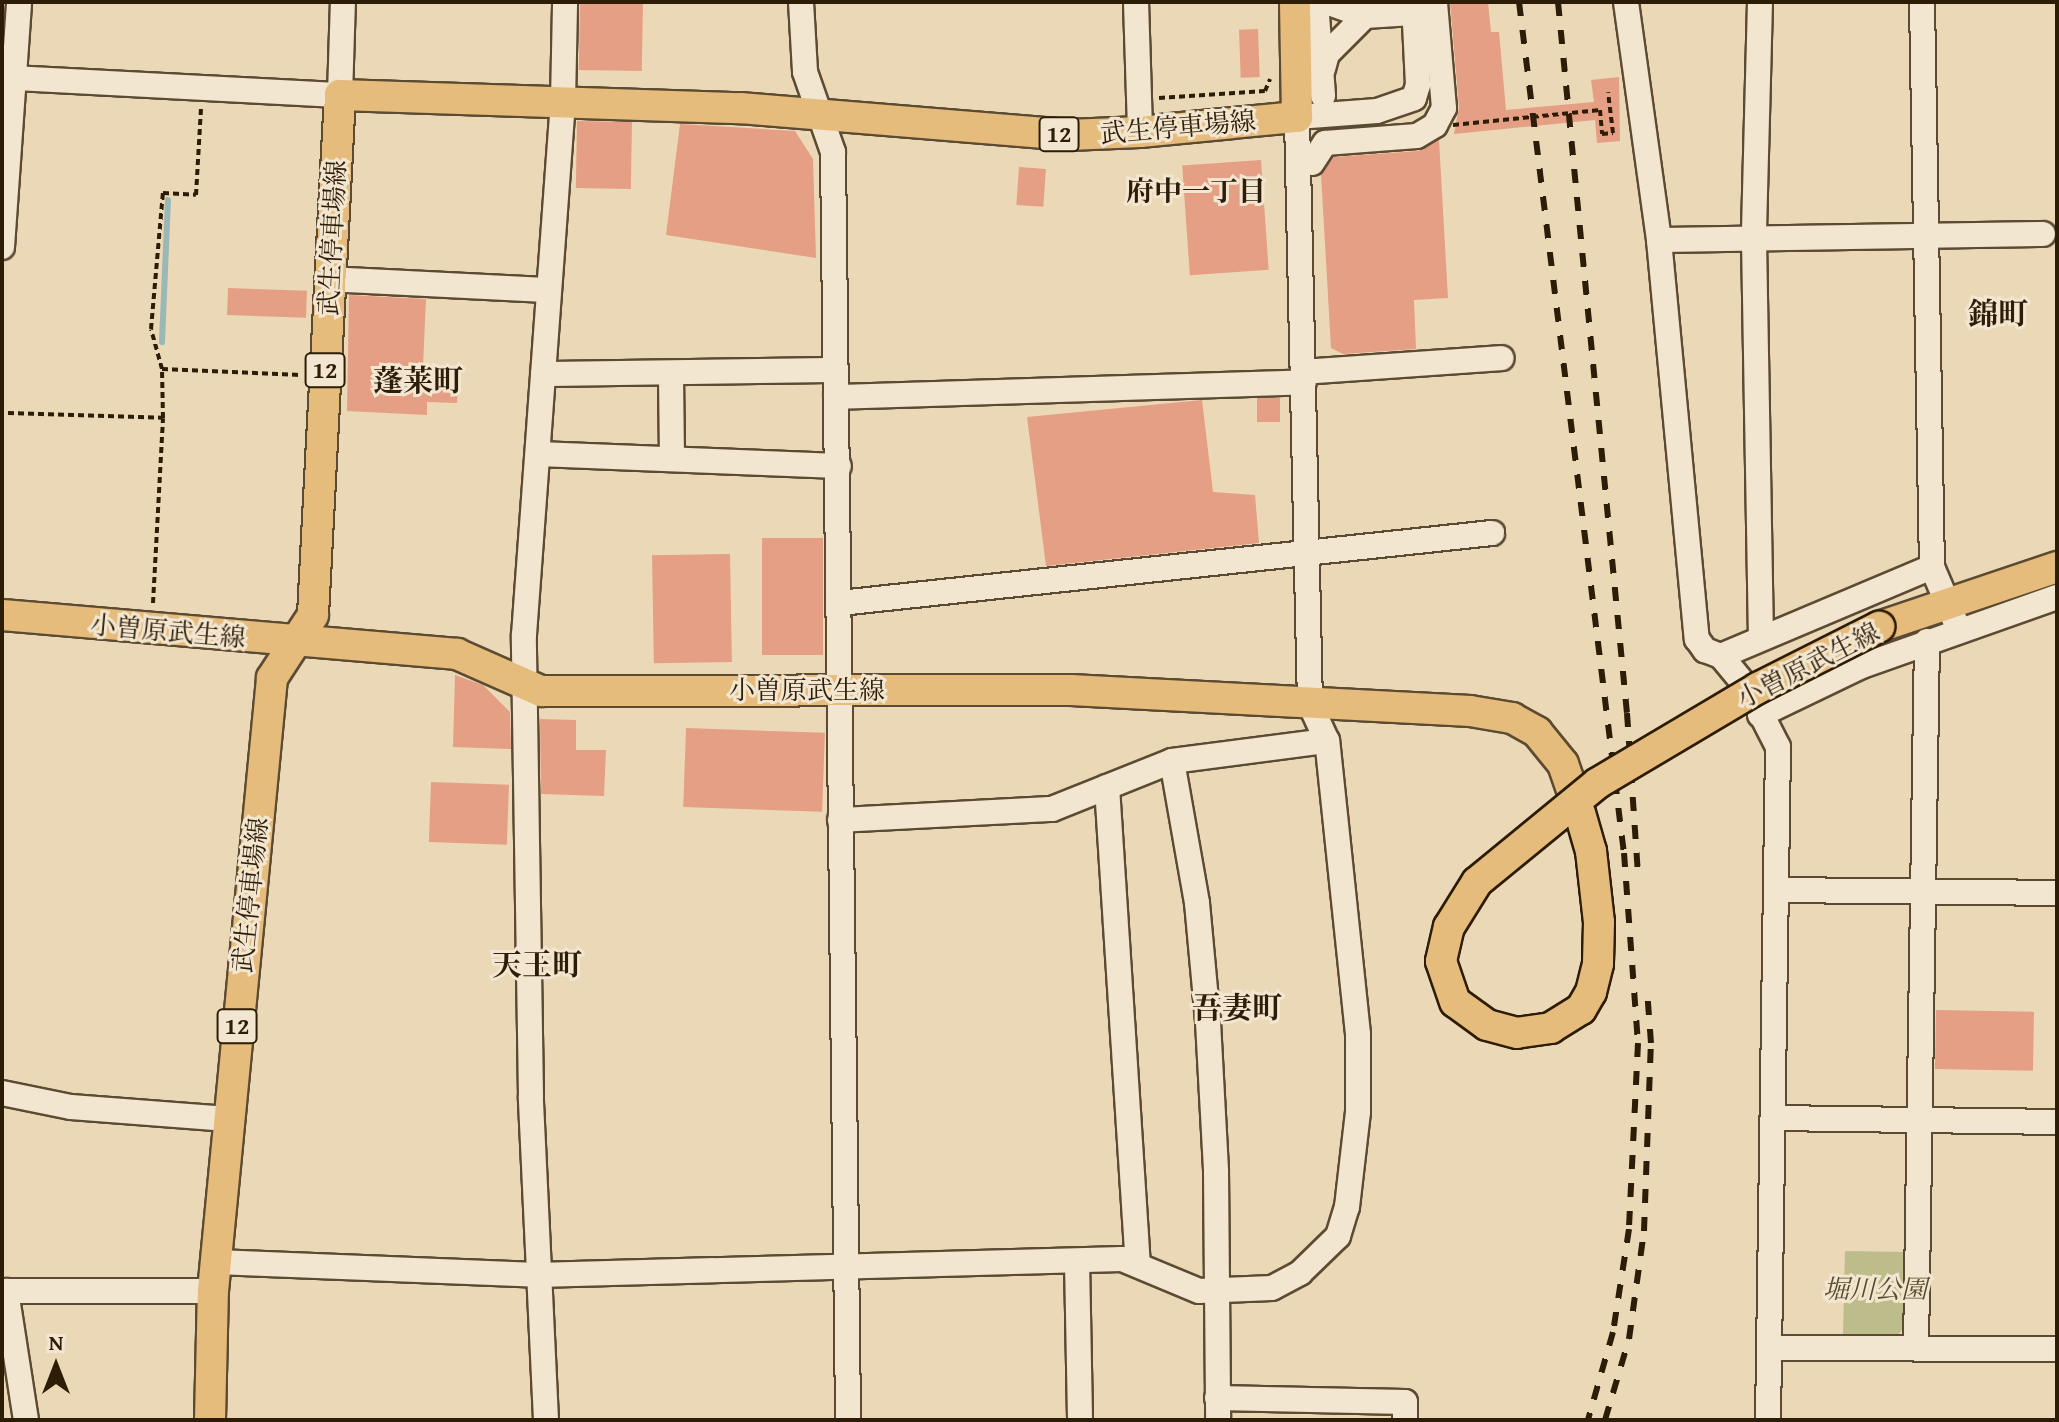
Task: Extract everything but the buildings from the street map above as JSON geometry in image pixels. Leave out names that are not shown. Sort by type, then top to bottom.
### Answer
[{"type":"main road","points":[[1295,2],[1297,117]]},
{"type":"main road","name":"武生停車場線","points":[[210,1420],[214,1276],[272,678],[299,642],[313,615],[340,95],[563,101],[1069,135],[1140,132],[1297,117]]},
{"type":"main road","name":"小曽原武生線","points":[[2,615],[471,656],[526,687],[1071,690],[1470,711],[1512,718],[1537,732],[1557,754],[1580,813],[1593,865],[1599,922],[1598,964],[1591,992],[1581,1009],[1551,1028],[1517,1033],[1487,1025],[1455,1002],[1441,961],[1449,927],[1477,882],[1598,783],[1758,688],[1879,627],[2057,567]]},
{"type":"street","points":[[2,247],[10,89],[19,2]]},
{"type":"street","points":[[10,89],[340,95],[343,2]]},
{"type":"street","points":[[546,1420],[537,1275],[524,635],[563,101],[565,2]]},
{"type":"street","points":[[801,2],[802,56],[833,152],[848,1420]]},
{"type":"street","points":[[1136,2],[1140,132]]},
{"type":"street","points":[[1316,2],[1323,96]]},
{"type":"street","points":[[1326,2],[1365,16],[1425,7]]},
{"type":"street","points":[[1626,2],[1659,240],[1697,639],[1705,650],[1721,656],[1749,690],[1778,747],[1768,1420]]},
{"type":"street","points":[[1760,2],[1754,239],[1761,638]]},
{"type":"street","points":[[1922,2],[1932,567],[1959,630]]},
{"type":"street","points":[[1107,787],[1138,1262],[1151,1275],[1179,1287],[1218,1290],[1272,1288],[1300,1273],[1338,1236],[1347,1207],[1358,1112],[1358,1034],[1327,741],[1310,704],[1304,551],[1297,117],[1377,111],[1414,98],[1418,85],[1425,7]]},
{"type":"street","points":[[1312,163],[1325,143],[1417,136],[1444,125],[1444,108],[1425,7]]},
{"type":"street","points":[[1322,71],[1327,54],[1365,16]]},
{"type":"street","points":[[1659,240],[2043,234]]},
{"type":"street","points":[[329,279],[549,290]]},
{"type":"street","points":[[836,397],[1303,377],[1502,358]]},
{"type":"street","points":[[543,374],[671,376],[835,370]]},
{"type":"street","points":[[671,376],[672,459]]},
{"type":"street","points":[[538,454],[839,466]]},
{"type":"street","points":[[840,603],[1492,533]]},
{"type":"street","points":[[1721,656],[1932,567]]},
{"type":"street","points":[[1760,715],[1927,641],[2057,597]]},
{"type":"street","points":[[1916,1348],[1927,641]]},
{"type":"street","points":[[840,820],[1052,809],[1172,761],[1327,741]]},
{"type":"street","points":[[1172,761],[1197,903],[1208,1022],[1218,1290],[1218,1409],[1405,1402],[1405,1420]]},
{"type":"street","points":[[1777,890],[2057,893]]},
{"type":"street","points":[[2,1093],[71,1107],[228,1119]]},
{"type":"street","points":[[1773,1118],[2057,1122]]},
{"type":"street","points":[[1077,1261],[1080,1420]]},
{"type":"street","points":[[26,1420],[4,1291],[214,1276],[537,1275],[1138,1262]]},
{"type":"street","points":[[1770,1348],[2057,1349]]},
{"type":"path","points":[[1148,99],[1265,91],[1273,72],[1278,72]]},
{"type":"path","points":[[1444,125],[1600,110],[1602,134],[1613,133],[1608,92]]},
{"type":"path","points":[[148,630],[163,418],[162,369],[151,329],[163,193],[196,195],[201,106]]},
{"type":"path","points":[[162,369],[301,375]]},
{"type":"path","points":[[8,413],[163,418]]},
{"type":"green space","name":"堀川公園","points":[[1845,1251],[1907,1252],[1905,1327],[1894,1339],[1843,1334]]},
{"type":"waterway","points":[[162,342],[168,200]]},
{"type":"railway","points":[[1519,2],[1624,853],[1638,1043],[1629,1229],[1613,1332],[1588,1420]]},
{"type":"railway","points":[[1558,2],[1627,713],[1638,874]]},
{"type":"railway","points":[[1605,1420],[1629,1339],[1644,1231],[1651,1043],[1647,990]]},
{"type":"district","name":"府中一丁目","points":[[1196,191]]},
{"type":"district","name":"錦町","points":[[1998,313]]},
{"type":"district","name":"蓬莱町","points":[[418,380]]},
{"type":"district","name":"天王町","points":[[537,964]]},
{"type":"district","name":"吾妻町","points":[[1237,1007]]}]
